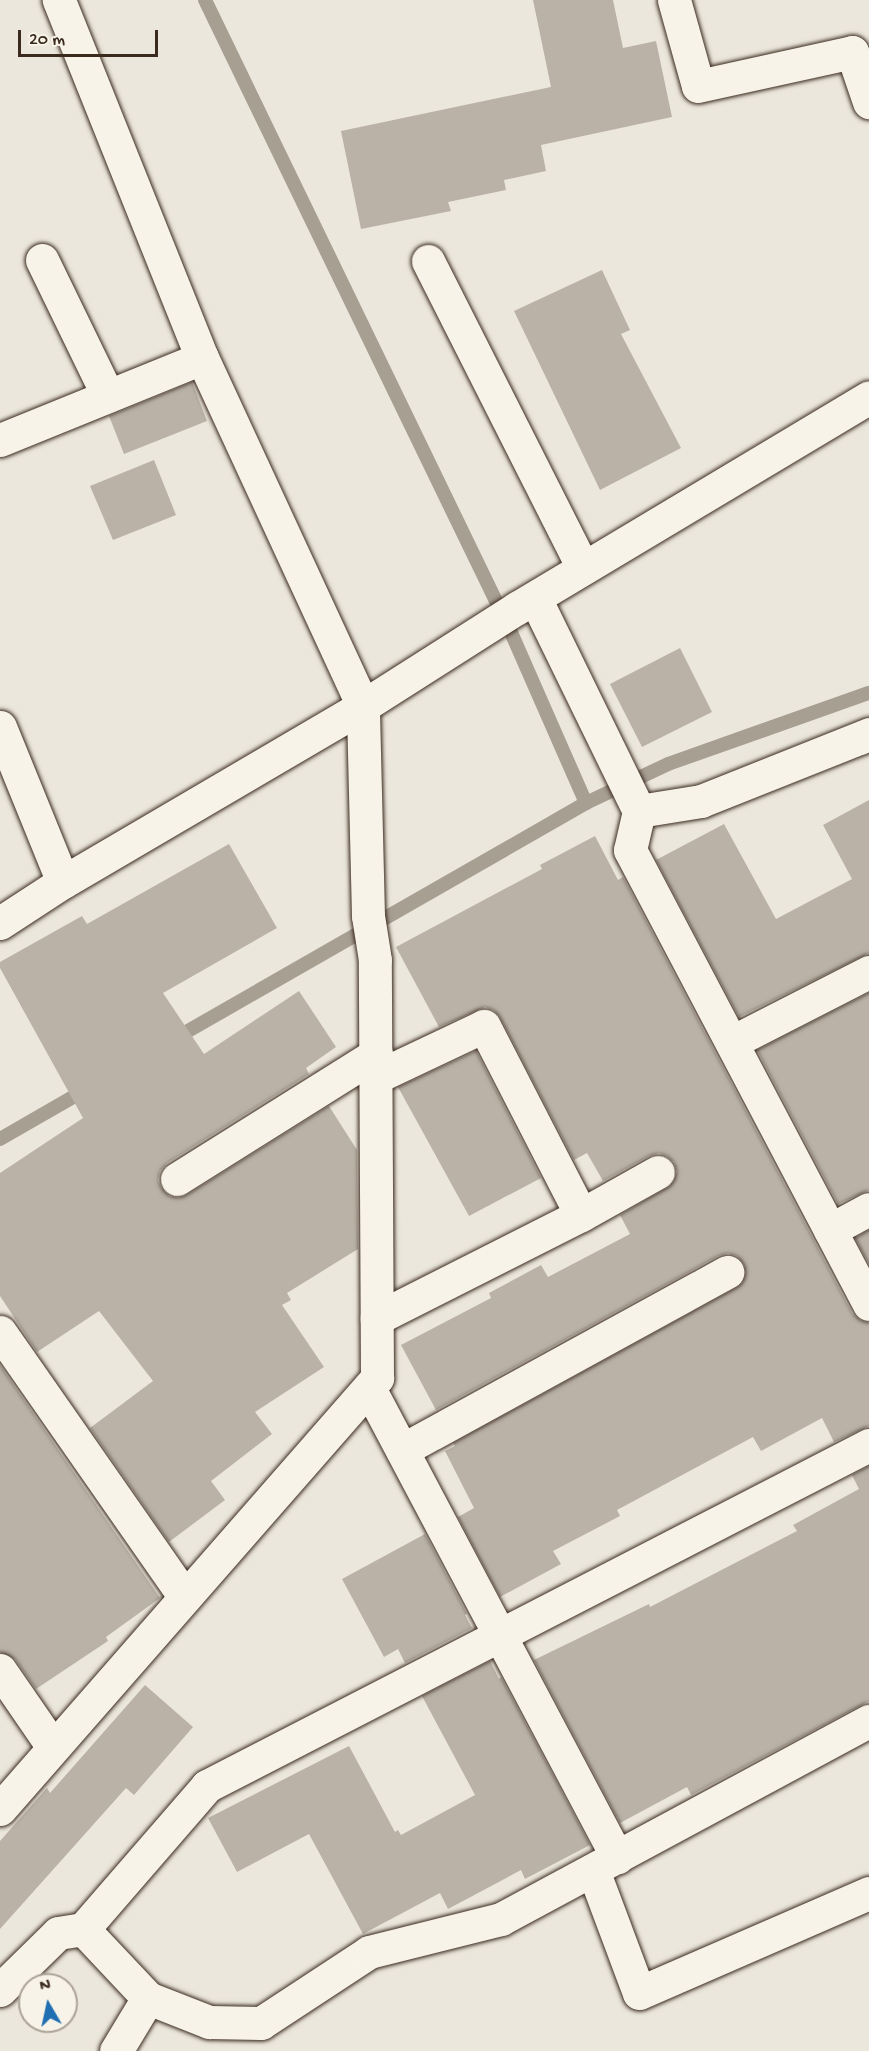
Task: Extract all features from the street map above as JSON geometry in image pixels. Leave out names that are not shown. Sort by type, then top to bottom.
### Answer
[{"type":"street","points":[[0,1809],[377,1378],[376,1065],[363,706],[201,358],[59,0]]},
{"type":"street","points":[[674,0],[698,86],[861,49],[869,102]]},
{"type":"street","points":[[42,260],[108,396]]},
{"type":"street","points":[[428,261],[583,568]]},
{"type":"street","points":[[0,440],[201,358]]},
{"type":"street","points":[[0,923],[63,882],[363,706],[583,568],[869,397]]},
{"type":"street","points":[[514,611],[639,811],[630,850],[869,1304]]},
{"type":"street","points":[[0,727],[63,882]]},
{"type":"street","points":[[639,811],[700,801],[866,738]]},
{"type":"street","points":[[732,1042],[869,972]]},
{"type":"street","points":[[177,1179],[376,1065],[484,1026],[581,1215]]},
{"type":"street","points":[[377,1318],[581,1215],[658,1172]]},
{"type":"street","points":[[830,1230],[869,1209]]},
{"type":"street","points":[[402,1450],[727,1272]]},
{"type":"street","points":[[0,1332],[185,1597]]},
{"type":"street","points":[[369,1388],[499,1636],[605,1863],[639,1993],[869,1893]]},
{"type":"street","points":[[0,1990],[58,1933],[83,1929],[207,1786],[869,1445]]},
{"type":"street","points":[[0,1670],[53,1747]]},
{"type":"street","points":[[83,1929],[148,1998],[209,2022],[261,2023],[369,1952],[501,1919],[869,1721]]},
{"type":"street","points":[[116,2051],[148,1998]]},
{"type":"building","points":[[533,0],[613,0],[623,48],[656,41],[672,117],[541,145],[546,171],[504,180],[506,190],[448,202],[451,211],[361,229],[341,131],[551,87]]},
{"type":"building","points":[[602,270],[630,330],[621,334],[681,448],[600,490],[514,311]]},
{"type":"building","points":[[192,382],[207,421],[124,454],[109,416]]},
{"type":"building","points":[[154,460],[176,515],[113,540],[90,486]]},
{"type":"building","points":[[680,648],[712,712],[642,747],[610,684]]},
{"type":"building","points":[[869,800],[869,953],[739,1017],[656,860],[724,824],[776,919],[852,879],[823,825]]},
{"type":"building","points":[[595,836],[618,880],[623,877],[852,1313],[860,1320],[869,1323],[869,1426],[834,1442],[822,1418],[761,1451],[753,1437],[617,1510],[620,1516],[553,1551],[561,1564],[500,1597],[458,1517],[474,1508],[445,1451],[455,1446],[453,1443],[736,1288],[743,1282],[746,1273],[744,1264],[737,1256],[728,1253],[718,1256],[436,1410],[401,1345],[491,1298],[489,1293],[541,1265],[548,1277],[630,1234],[620,1215],[667,1188],[674,1181],[677,1172],[674,1162],[659,1153],[603,1181],[587,1153],[574,1160],[500,1017],[494,1010],[485,1007],[439,1027],[396,947],[542,869],[540,865]]},
{"type":"building","points":[[229,844],[277,928],[163,993],[204,1054],[299,991],[336,1047],[306,1068],[309,1074],[167,1163],[160,1171],[158,1180],[161,1188],[169,1196],[178,1198],[187,1195],[329,1106],[357,1150],[358,1249],[287,1293],[291,1300],[282,1305],[324,1367],[255,1412],[272,1434],[211,1481],[225,1500],[169,1542],[90,1428],[153,1381],[99,1311],[37,1352],[0,1296],[0,1173],[83,1118],[0,968],[0,962],[82,916],[87,924]]},
{"type":"building","points":[[869,993],[869,1190],[838,1204],[757,1050]]},
{"type":"building","points":[[476,1051],[541,1178],[469,1216],[398,1087]]},
{"type":"building","points":[[869,1230],[869,1264],[855,1238]]},
{"type":"building","points":[[0,1365],[160,1598],[106,1637],[108,1641],[36,1689],[15,1659],[0,1652]]},
{"type":"building","points":[[869,1466],[869,1701],[691,1795],[687,1787],[620,1823],[534,1660],[649,1604],[650,1607],[797,1531],[793,1525],[859,1489],[852,1475]]},
{"type":"building","points":[[425,1534],[472,1628],[405,1663],[398,1649],[384,1657],[342,1579]]},
{"type":"building","points":[[490,1661],[499,1679],[501,1677],[590,1845],[525,1879],[521,1870],[448,1909],[440,1893],[363,1934],[309,1834],[237,1872],[208,1818],[349,1746],[395,1832],[398,1830],[401,1835],[475,1795],[422,1696]]},
{"type":"building","points":[[145,1685],[193,1727],[134,1795],[126,1788],[0,1929],[0,1841],[47,1788],[50,1793]]},
{"type":"waterway","points":[[205,0],[510,630],[586,803]]},
{"type":"waterway","points":[[174,1039],[586,803],[668,764],[869,693]]},
{"type":"waterway","points":[[0,1139],[87,1089]]}]
